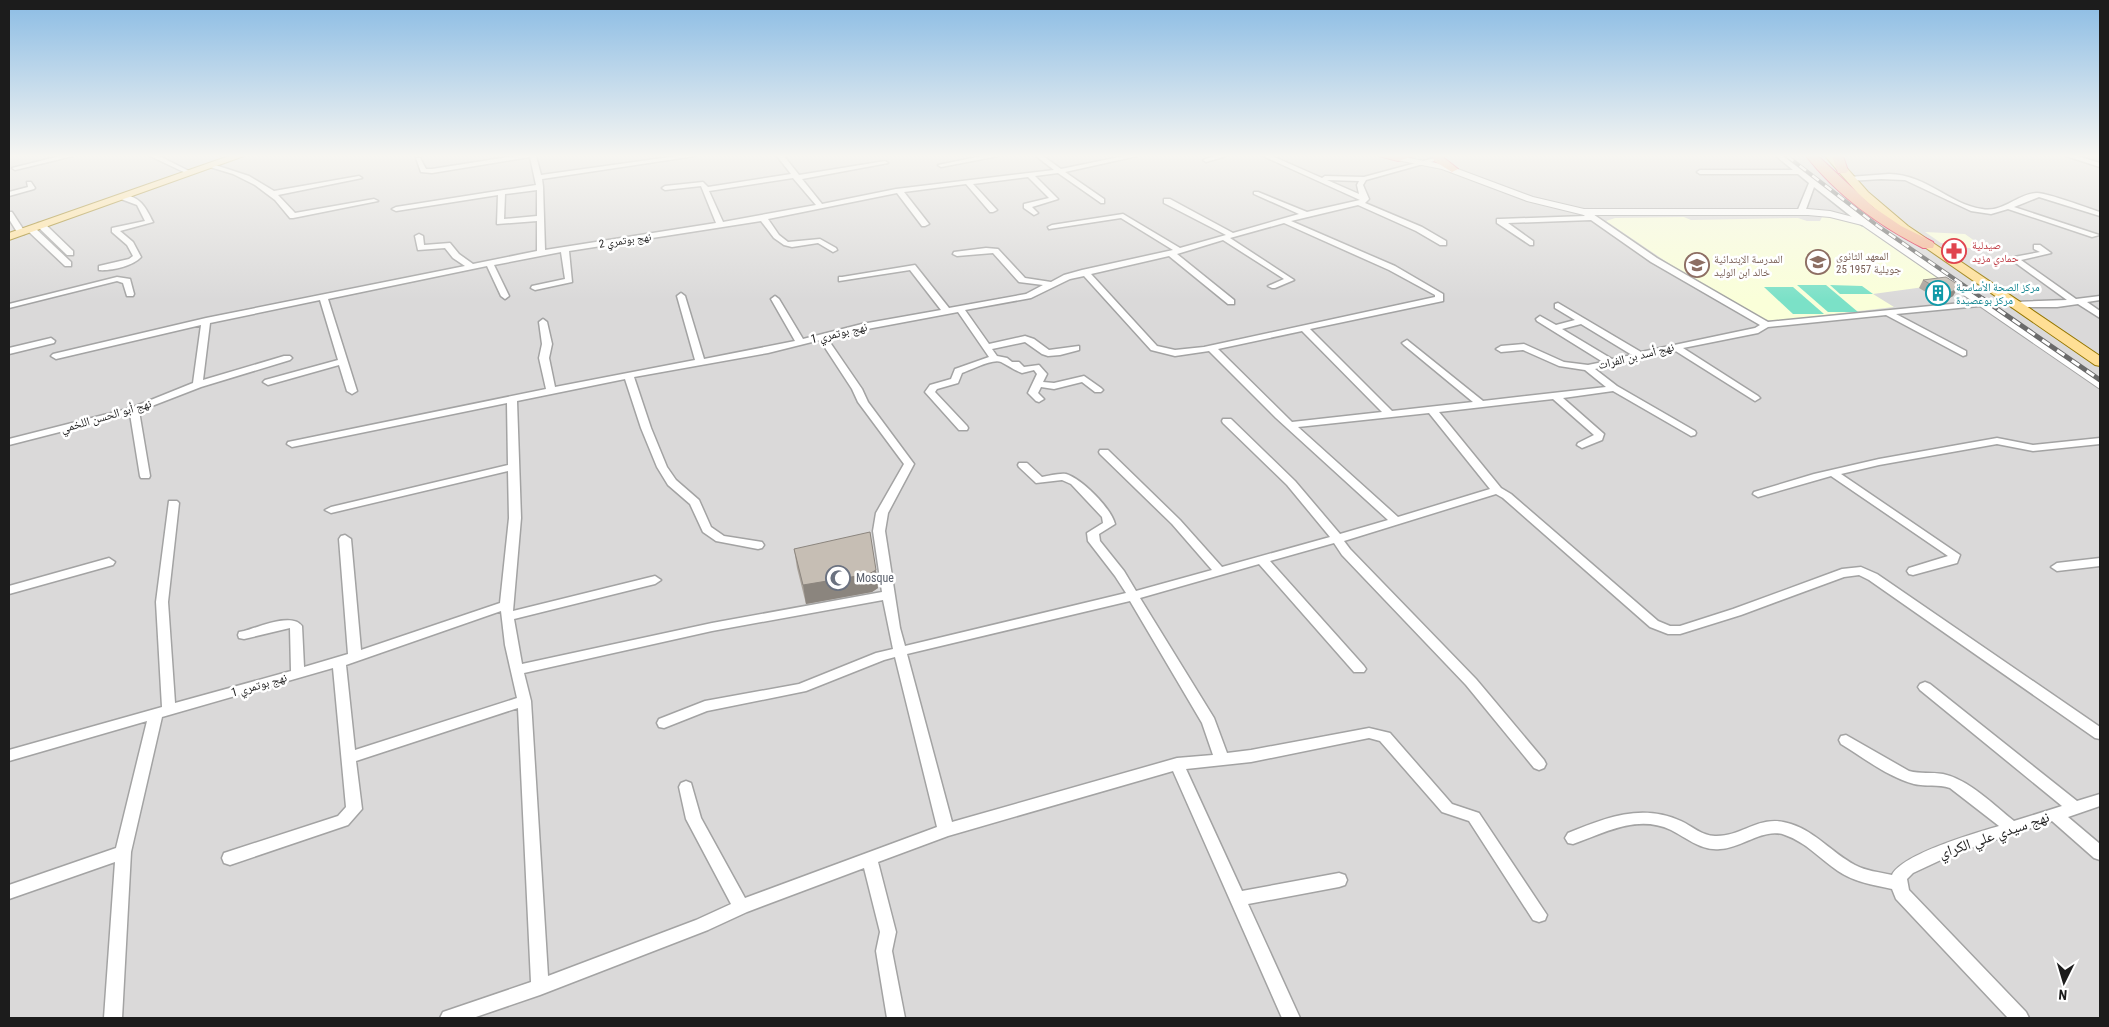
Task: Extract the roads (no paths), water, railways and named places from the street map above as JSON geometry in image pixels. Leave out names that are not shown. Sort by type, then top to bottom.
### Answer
[{"type":"highway","points":[[1863,204],[1895,228],[1928,245]]},
{"type":"main road","points":[[9,237],[104,204]]},
{"type":"main road","points":[[1877,204],[1897,222],[1928,245],[2100,362]]},
{"type":"street","points":[[102,268],[132,261],[137,257],[130,244],[115,230],[149,222],[140,204]]},
{"type":"street","points":[[285,204],[298,223]]},
{"type":"street","points":[[293,216],[358,204]]},
{"type":"street","points":[[396,209],[430,204]]},
{"type":"street","points":[[501,204],[500,222],[540,218]]},
{"type":"street","points":[[540,204],[541,254]]},
{"type":"street","points":[[713,204],[721,225]]},
{"type":"street","points":[[818,204],[821,207]]},
{"type":"street","name":"نهج بوتمري 2","points":[[56,356],[206,321],[565,249],[721,225],[836,204]]},
{"type":"street","points":[[909,204],[925,224]]},
{"type":"street","points":[[988,204],[993,210]]},
{"type":"street","points":[[1034,213],[1028,206],[1036,204]]},
{"type":"street","points":[[1172,204],[1230,237],[1290,280],[1272,286]]},
{"type":"street","points":[[1282,204],[1306,214]]},
{"type":"street","name":"نهج بوتمري 1","points":[[292,444],[1028,296],[1050,284],[1085,272],[1180,251],[1306,214],[1349,204]]},
{"type":"street","points":[[1368,204],[1443,243]]},
{"type":"street","points":[[1550,204],[1584,212],[1801,212],[1830,214],[1865,223]]},
{"type":"street","points":[[1801,212],[1804,204]]},
{"type":"street","points":[[1839,204],[2100,386]]},
{"type":"street","points":[[1961,204],[1978,210],[1992,212],[2016,204]]},
{"type":"street","points":[[2068,204],[2100,214]]},
{"type":"street","points":[[2008,207],[2095,235]]},
{"type":"street","points":[[1584,212],[1654,260],[1766,325]]},
{"type":"street","points":[[9,214],[70,253]]},
{"type":"street","points":[[1052,227],[1123,216],[1180,251]]},
{"type":"street","points":[[763,218],[779,242],[796,246],[820,241],[833,250]]},
{"type":"street","points":[[1530,243],[1500,221],[1593,218]]},
{"type":"street","points":[[1085,272],[1154,348],[1180,354],[1440,299],[1439,294],[1392,268],[1286,221]]},
{"type":"street","points":[[31,229],[68,264]]},
{"type":"street","points":[[419,236],[421,248],[447,245],[456,256],[472,268]]},
{"type":"street","points":[[2038,247],[2047,254],[2017,258],[2017,261],[2077,302],[2100,315]]},
{"type":"street","points":[[535,288],[569,280],[565,249]]},
{"type":"street","points":[[957,254],[995,251],[1022,280],[1050,284]]},
{"type":"street","points":[[1170,253],[1231,302]]},
{"type":"street","points":[[490,264],[505,296]]},
{"type":"street","points":[[842,279],[912,267],[947,311]]},
{"type":"street","points":[[9,306],[118,279],[127,281],[130,294]]},
{"type":"street","points":[[681,296],[700,362]]},
{"type":"street","points":[[323,297],[352,391]]},
{"type":"street","points":[[2015,305],[2077,302],[2100,298]]},
{"type":"street","points":[[775,299],[800,342]]},
{"type":"street","name":"نهج أسد بن الفرات","points":[[1588,368],[1674,347],[1758,330],[1766,325],[1979,303]]},
{"type":"street","points":[[1558,306],[1639,355]]},
{"type":"street","points":[[960,309],[994,358]]},
{"type":"street","points":[[1886,312],[1963,353]]},
{"type":"street","points":[[1540,319],[1610,362]]},
{"type":"street","points":[[198,385],[206,321]]},
{"type":"street","points":[[1554,328],[1582,321]]},
{"type":"street","points":[[543,322],[547,344],[544,358],[551,391]]},
{"type":"street","points":[[1303,327],[1390,414]]},
{"type":"street","points":[[822,337],[857,389],[863,402],[909,464],[882,513],[879,531],[888,595],[946,830]]},
{"type":"street","points":[[988,347],[1025,339],[1031,340],[1045,352],[1052,354],[1076,348]]},
{"type":"street","points":[[9,351],[50,342]]},
{"type":"street","points":[[1407,343],[1482,405]]},
{"type":"street","points":[[1501,349],[1524,347],[1562,364],[1588,368]]},
{"type":"street","points":[[1674,347],[1756,398]]},
{"type":"street","points":[[1211,348],[1291,425],[1396,520]]},
{"type":"street","name":"نهج أبو الحسن اللخمي","points":[[9,442],[134,410],[198,385],[287,358]]},
{"type":"street","points":[[963,428],[930,392],[933,388],[955,381],[958,371],[994,358],[1004,360],[1010,364],[1016,364],[1022,370],[1036,367],[1042,374],[1033,393],[1039,399]]},
{"type":"street","points":[[268,382],[343,361]]},
{"type":"street","name":"نهج أسد بن الفرات","points":[[1588,368],[1614,388]]},
{"type":"street","points":[[629,375],[653,447],[665,471],[678,489],[694,502],[703,524],[710,533],[718,538],[758,545]]},
{"type":"street","points":[[1038,384],[1054,386],[1084,379],[1098,390]]},
{"type":"street","points":[[1614,388],[1691,433]]},
{"type":"street","name":"نهج أسد بن الفرات","points":[[1291,425],[1556,397],[1614,388]]},
{"type":"street","points":[[1556,397],[1599,434],[1598,438],[1582,445]]},
{"type":"street","points":[[512,400],[515,518],[507,611],[516,670],[524,701],[540,987]]},
{"type":"street","points":[[134,410],[145,476]]},
{"type":"street","points":[[1432,410],[1497,490],[1507,496],[1647,620],[1660,627],[1680,630],[1699,625],[1842,573],[1861,571],[1873,576],[2100,734]]},
{"type":"street","points":[[1227,421],[1291,483],[1346,552],[1472,682],[1539,764]]},
{"type":"street","points":[[1758,494],[1833,473],[1997,441],[2033,448],[2100,441]]},
{"type":"street","points":[[1104,452],[1176,522],[1220,572]]},
{"type":"street","points":[[1023,465],[1040,481],[1063,477],[1075,482],[1101,508],[1110,521],[1093,533],[1094,541],[1120,574],[1209,722],[1221,758]]},
{"type":"street","points":[[331,510],[514,468]]},
{"type":"street","points":[[1833,473],[1954,555],[1953,560],[1913,571]]},
{"type":"street","points":[[664,723],[705,706],[801,688],[830,678],[863,662],[901,651],[1132,596],[1337,540],[1497,490]]},
{"type":"street","points":[[113,1018],[123,852],[162,713],[162,602],[173,503]]},
{"type":"street","points":[[345,539],[355,655]]},
{"type":"street","points":[[1262,560],[1359,669]]},
{"type":"street","points":[[9,590],[109,562]]},
{"type":"street","points":[[2057,567],[2100,562]]},
{"type":"street","name":"نهج بوتمري 1","points":[[9,755],[298,674],[339,662],[355,655],[507,611],[655,580]]},
{"type":"street","points":[[516,670],[712,627],[888,595]]},
{"type":"street","points":[[244,635],[289,623],[296,626],[298,674]]},
{"type":"street","points":[[230,858],[343,821],[354,809],[339,662]]},
{"type":"street","points":[[1926,686],[2074,807]]},
{"type":"street","points":[[350,757],[524,701]]},
{"type":"street","points":[[449,1018],[481,1013],[540,987],[702,925],[741,907],[946,830],[1177,764],[1251,756],[1369,733],[1385,737],[1447,808],[1474,817],[1539,915]]},
{"type":"street","points":[[1846,740],[1904,776],[1917,779],[1943,780],[1955,784],[2011,827]]},
{"type":"street","points":[[1177,764],[1291,1018]]},
{"type":"street","points":[[686,787],[694,819],[741,907]]},
{"type":"street","name":"نهج سيدي علي الكراي","points":[[1898,883],[1899,876],[1907,868],[1953,847],[2100,800]]},
{"type":"street","points":[[2054,814],[2100,853]]},
{"type":"street","points":[[1573,838],[1624,818],[1640,817],[1668,821],[1690,836],[1713,843],[1738,840],[1778,826],[1807,837],[1843,866],[1855,873],[1898,883],[1902,894],[2020,1018]]},
{"type":"street","points":[[9,892],[123,852]]},
{"type":"street","points":[[870,858],[888,932],[884,951],[896,1018]]},
{"type":"street","points":[[1239,900],[1339,880]]},
{"type":"railway","points":[[1849,204],[1985,300]]},
{"type":"railway","points":[[1983,299],[2100,380]]},
{"type":"place","name":"صيدلية حمادي مزيد","points":[[1954,251]]},
{"type":"place","name":"المعهد الثانوي 25 جويلية 1957","points":[[1818,262]]},
{"type":"place","name":"المدرسة الإبتدائية خالد ابن الوليد","points":[[1697,265]]},
{"type":"place","name":"مركز الصحة الأساسية مركز بوعصيدة","points":[[1938,293]]},
{"type":"place","name":"Mosque","points":[[838,578]]}]
